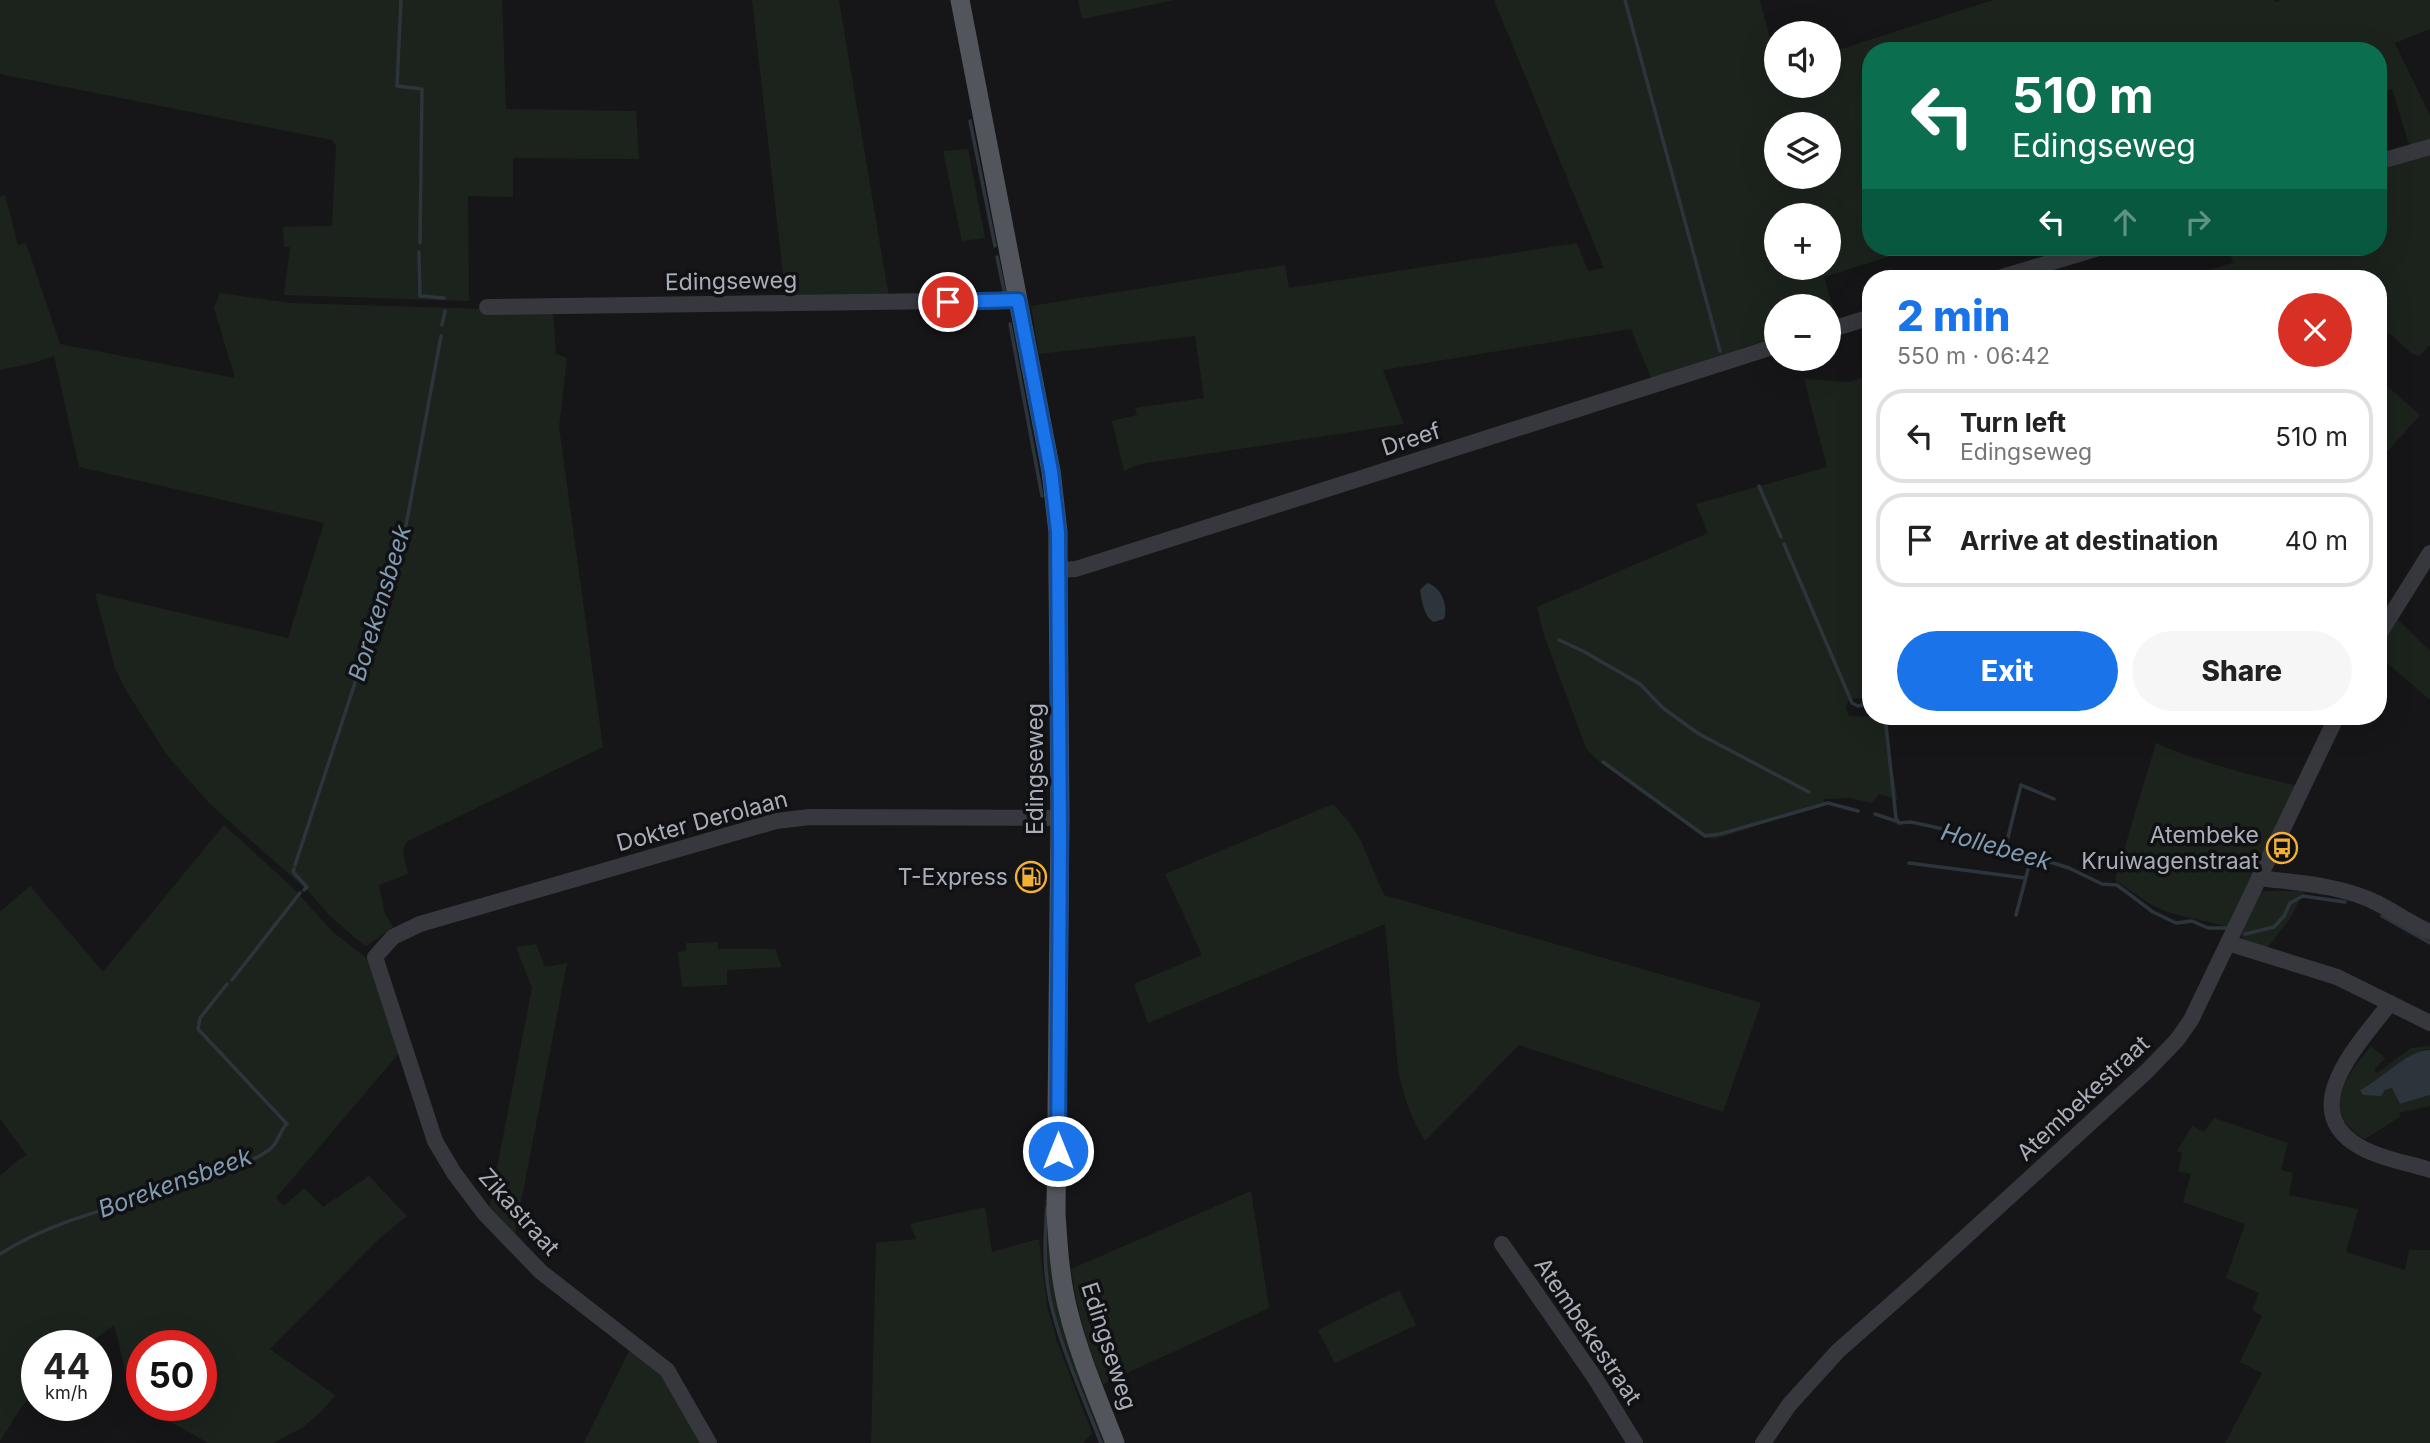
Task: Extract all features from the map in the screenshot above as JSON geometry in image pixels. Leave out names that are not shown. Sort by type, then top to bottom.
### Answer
[{"type":"main road","name":"Edingseweg","points":[[960,0],[1051,471],[1058,532],[1058,1250],[1063,1289],[1075,1336],[1115,1443]]},
{"type":"street","points":[[2387,159],[2430,147]]},
{"type":"street","points":[[2026,270],[2072,256]]},
{"type":"street","name":"Edingseweg","points":[[487,307],[1018,300]]},
{"type":"street","points":[[1841,326],[1862,320]]},
{"type":"street","name":"Dreef","points":[[1058,570],[1088,566],[1764,350]]},
{"type":"street","points":[[2387,622],[2430,553]]},
{"type":"street","name":"Atembekestraat","points":[[1763,1443],[1789,1405],[1838,1350],[1964,1239],[2147,1071],[2177,1040],[2191,1020],[2333,725]]},
{"type":"street","name":"Dokter Derolaan","points":[[375,957],[393,937],[420,924],[787,819],[1060,818]]},
{"type":"street","points":[[2259,878],[2311,884],[2346,892],[2376,902],[2430,932]]},
{"type":"street","points":[[2228,943],[2337,977],[2430,1023]]},
{"type":"street","name":"Zikastraat","points":[[375,957],[435,1141],[454,1173],[484,1213],[541,1272],[667,1370],[709,1443]]},
{"type":"street","points":[[2390,1003],[2339,1073],[2332,1100],[2334,1114],[2350,1140],[2365,1150],[2430,1170]]},
{"type":"street","name":"Atembekestraat","points":[[1502,1244],[1595,1378],[1635,1443]]},
{"type":"shaded area","points":[[0,0],[502,0],[506,109],[636,111],[639,159],[513,158],[513,197],[468,196],[469,301],[284,295],[290,247],[284,247],[283,227],[332,226],[336,146],[332,140],[0,74]]},
{"type":"shaded area","points":[[752,0],[839,0],[889,298],[786,300]]},
{"type":"shaded area","points":[[1078,0],[1175,0],[1082,19]]},
{"type":"shaded area","points":[[1494,0],[1760,0],[1765,21],[1764,98],[1841,98],[1841,49],[1862,42],[1862,256],[1891,256],[1841,272],[1841,203],[1764,203],[1764,280],[1825,280],[1829,294],[1764,294],[1764,341],[1651,378],[1631,329],[1383,370],[1404,424],[1140,464],[1124,471],[1112,421],[1137,415],[1135,408],[1204,398],[1195,336],[1039,354],[1031,306],[1285,265],[1289,288],[1577,243],[1588,271],[1604,268]]},
{"type":"shaded area","points":[[1993,0],[2430,0],[2430,29],[2395,43],[2430,116],[2430,141],[2410,148],[2392,89],[2387,90],[2387,42],[1863,42]]},
{"type":"shaded area","points":[[968,149],[985,238],[962,241],[943,151]]},
{"type":"shaded area","points":[[2430,154],[2430,345],[2419,356],[2411,353],[2389,333],[2387,335],[2387,270],[2209,270],[2233,263],[2231,256],[2387,256],[2387,168]]},
{"type":"shaded area","points":[[5,195],[18,245],[26,243],[60,344],[235,378],[214,308],[220,293],[290,303],[553,311],[556,354],[567,358],[559,427],[603,747],[406,842],[403,852],[408,874],[379,885],[385,914],[393,927],[368,945],[365,946],[330,916],[310,893],[209,803],[167,755],[115,668],[95,593],[288,638],[324,523],[79,467],[54,356],[0,370],[0,197]]},
{"type":"shaded area","points":[[1862,378],[1862,699],[1850,698],[1846,707],[1849,716],[1862,716],[1862,725],[1884,725],[1898,800],[1879,794],[1872,803],[1850,798],[1824,799],[1824,805],[1715,839],[1709,838],[1596,759],[1586,748],[1544,635],[1537,607],[1708,533],[1696,504],[1827,467],[1804,379],[1849,382]]},
{"type":"shaded area","points":[[2387,386],[2420,415],[2387,452]]},
{"type":"shaded area","points":[[1427,583],[1436,588],[1443,598],[1444,619],[1434,622],[1426,613],[1420,590]]},
{"type":"shaded area","points":[[2397,619],[2430,651],[2430,700],[2387,663],[2387,634]]},
{"type":"shaded area","points":[[2156,743],[2226,768],[2298,786],[2229,927],[2170,913],[2150,904],[2115,880]]},
{"type":"shaded area","points":[[1333,804],[1361,841],[1384,895],[1761,1003],[1723,1112],[1519,1045],[1425,1141],[1408,1106],[1398,1069],[1385,924],[1148,1023],[1134,984],[1202,955],[1165,874]]},
{"type":"shaded area","points":[[224,825],[293,888],[333,932],[370,961],[400,1052],[276,1198],[284,1206],[304,1188],[323,1207],[369,1176],[407,1216],[380,1238],[270,1349],[335,1395],[321,1412],[303,1427],[274,1443],[208,1443],[169,1421],[217,1421],[217,1330],[126,1330],[126,1372],[114,1325],[107,1330],[21,1330],[21,1408],[0,1441],[0,1176],[27,1155],[0,1119],[0,912],[30,886],[103,972]]},
{"type":"shaded area","points":[[2261,891],[2304,891],[2290,919],[2266,949],[2244,942],[2240,934]]},
{"type":"shaded area","points":[[718,942],[718,949],[775,949],[782,967],[727,970],[727,985],[682,987],[678,952],[686,951],[686,943]]},
{"type":"shaded area","points":[[536,944],[545,967],[567,963],[514,1239],[488,1214],[532,988],[516,947]]},
{"type":"shaded area","points":[[2371,1046],[2385,1058],[2374,1070],[2377,1073],[2411,1048],[2430,1046],[2430,1050],[2425,1049],[2394,1067],[2377,1082],[2385,1090],[2393,1088],[2400,1104],[2430,1095],[2430,1106],[2399,1113],[2400,1117],[2365,1139],[2351,1128],[2343,1117],[2340,1105],[2346,1081]]},
{"type":"shaded area","points":[[2430,1050],[2430,1095],[2400,1104],[2392,1088],[2385,1090],[2381,1096],[2363,1095],[2360,1090],[2404,1060],[2421,1051]]},
{"type":"shaded area","points":[[2214,1118],[2288,1143],[2281,1170],[2293,1173],[2289,1195],[2358,1209],[2346,1252],[2405,1270],[2409,1250],[2430,1250],[2430,1443],[2225,1443],[2262,1373],[2240,1362],[2262,1316],[2252,1310],[2259,1293],[2226,1278],[2245,1224],[2183,1202],[2191,1174],[2178,1171],[2182,1153],[2177,1151],[2192,1126],[2204,1132]]},
{"type":"shaded area","points":[[1251,1191],[1269,1308],[1103,1384],[1083,1328],[1071,1269]]},
{"type":"shaded area","points":[[1045,1199],[1049,1200],[1108,1443],[1099,1443],[1051,1306],[1044,1252]]},
{"type":"shaded area","points":[[985,1207],[992,1252],[1039,1239],[1047,1305],[1057,1341],[1092,1433],[1083,1443],[871,1443],[876,1243],[916,1239],[910,1224]]},
{"type":"shaded area","points":[[1399,1290],[1416,1325],[1335,1363],[1318,1330]]},
{"type":"shaded area","points":[[632,1345],[651,1359],[704,1443],[584,1443]]},
{"type":"waterway","name":"Borekensbeek","points":[[401,0],[397,86],[422,89],[420,243]]},
{"type":"waterway","points":[[1625,0],[1720,351]]},
{"type":"waterway","points":[[970,121],[995,246]]},
{"type":"waterway","name":"Borekensbeek","points":[[419,252],[420,296],[444,298]]},
{"type":"waterway","points":[[997,257],[1005,295]]},
{"type":"waterway","name":"Borekensbeek","points":[[442,325],[445,311]]},
{"type":"waterway","points":[[1010,324],[1042,496]]},
{"type":"waterway","name":"Borekensbeek","points":[[295,865],[405,531],[441,336]]},
{"type":"waterway","name":"Hollebeek","points":[[1759,486],[1781,537]]},
{"type":"waterway","name":"Hollebeek","points":[[1784,544],[1852,703],[1862,705]]},
{"type":"waterway","points":[[1559,640],[1640,684],[1663,708],[1699,734],[1809,792]]},
{"type":"waterway","name":"Hollebeek","points":[[1886,725],[1896,818],[1899,823],[1911,822],[1948,830],[2069,868],[2102,884],[2117,885],[2153,912],[2176,923],[2192,921],[2208,928],[2227,928]]},
{"type":"waterway","points":[[1603,762],[1705,836],[1828,803],[1858,811]]},
{"type":"waterway","points":[[2006,845],[2021,785],[2054,799]]},
{"type":"waterway","points":[[1875,814],[1896,821]]},
{"type":"waterway","points":[[2016,915],[2031,858]]},
{"type":"waterway","points":[[1909,863],[2025,878]]},
{"type":"waterway","name":"Borekensbeek","points":[[294,869],[293,872],[307,887],[304,890]]},
{"type":"waterway","name":"Borekensbeek","points":[[232,980],[300,893]]},
{"type":"waterway","name":"Hollebeek","points":[[2245,934],[2274,927],[2284,916],[2290,903],[2303,896],[2345,902]]},
{"type":"waterway","name":"Hollebeek","points":[[2382,916],[2430,943]]},
{"type":"waterway","name":"Borekensbeek","points":[[0,1254],[50,1228],[226,1171],[272,1147],[287,1124],[198,1029],[200,1018],[227,984]]},
{"type":"waterway","points":[[1047,1208],[1045,1254],[1050,1300],[1066,1354],[1101,1443]]},
{"type":"place","name":"Atembeke Kruiwagenstraat","points":[[2282,848]]},
{"type":"place","name":"T-Express","points":[[1031,877]]},
{"type":"route","points":[[948,302],[1018,300],[1051,471],[1058,532],[1058,1151]]}]
